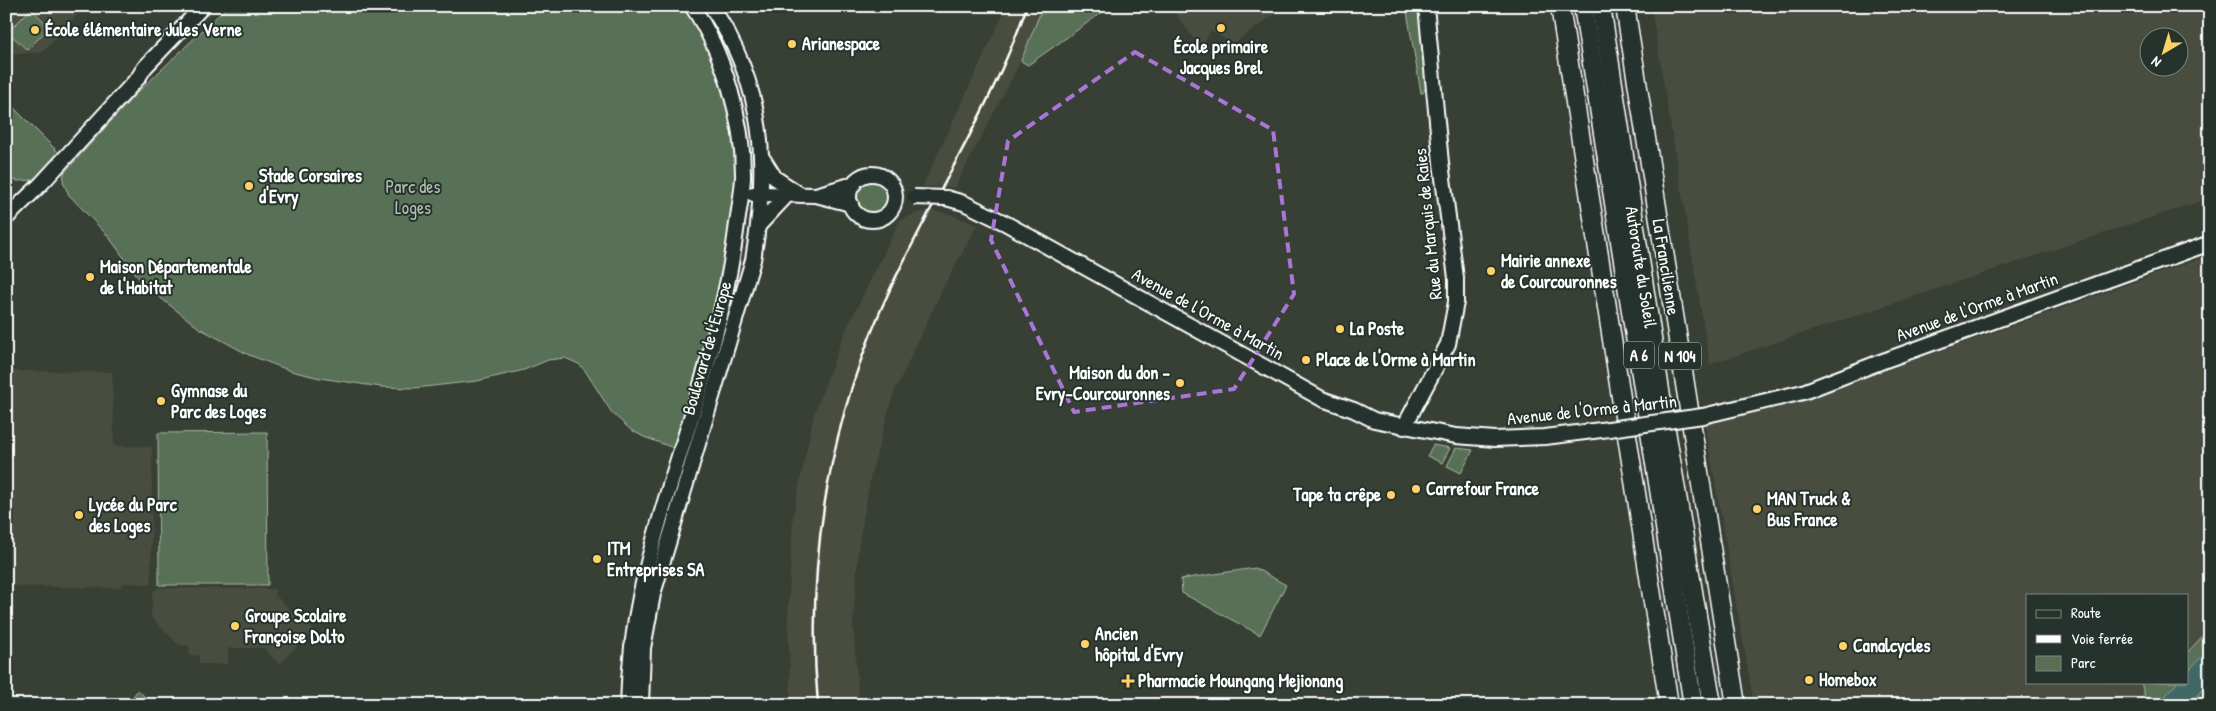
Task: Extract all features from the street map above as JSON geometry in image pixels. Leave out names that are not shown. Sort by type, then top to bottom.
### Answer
[{"type":"highway","points":[[1560,6],[1670,705]]},
{"type":"highway","name":"Autoroute du Soleil","points":[[1583,6],[1693,705]]},
{"type":"highway","name":"Autoroute du Soleil","points":[[1601,6],[1667,436],[1712,705]]},
{"type":"highway","name":"La Francilienne","points":[[1626,6],[1736,705]]},
{"type":"highway","points":[[1705,656],[1718,687],[1721,705]]},
{"type":"main road","points":[[6,218],[41,184],[203,6]]},
{"type":"main road","points":[[41,184],[62,171],[75,158],[153,69],[215,6]]},
{"type":"main road","name":"Boulevard de l'Europe","points":[[628,705],[635,626],[642,590],[715,336],[731,273],[743,177],[741,152],[731,93],[718,56],[692,6]]},
{"type":"main road","name":"Boulevard de l'Europe","points":[[642,705],[643,648],[653,594],[753,260],[759,225],[763,159],[761,137],[746,76],[734,45],[711,6]]},
{"type":"main road","name":"Rue du Marquis de Raies","points":[[1404,427],[1440,363],[1448,344],[1456,302],[1456,278],[1441,162],[1426,6]]},
{"type":"main road","points":[[763,159],[775,178],[794,195]]},
{"type":"main road","points":[[866,175],[878,175],[885,178],[894,189],[914,197],[894,204],[885,215],[872,219],[859,215],[851,204],[850,190],[854,184],[866,175]]},
{"type":"main road","points":[[816,195],[854,184]]},
{"type":"main road","points":[[894,189],[894,204]]},
{"type":"main road","points":[[741,194],[816,195],[851,204]]},
{"type":"main road","points":[[759,225],[794,195]]},
{"type":"main road","name":"Avenue de l'Orme à Martin","points":[[914,197],[946,198],[964,203],[1005,223],[1322,399],[1354,410],[1374,420],[1404,427],[1456,436],[1495,439],[1545,438],[1703,416],[1803,392],[1883,360],[2210,243]]},
{"type":"highlighted area","points":[[1135,52],[1273,130],[1294,294],[1234,389],[1074,412],[991,240],[1008,141]]},
{"type":"shaded area","name":"École élémentaire Jules Verne","points":[[6,6],[74,6],[77,15],[43,52],[13,54],[6,48]]},
{"type":"shaded area","points":[[1007,6],[1043,6],[1021,61],[955,187],[923,186]]},
{"type":"shaded area","name":"École primaire Jacques Brel","points":[[1170,6],[1286,6],[1233,44],[1211,31],[1200,48]]},
{"type":"shaded area","points":[[1651,6],[2203,6],[2210,35],[2210,198],[1710,364]]},
{"type":"shaded area","points":[[934,211],[949,214],[977,225],[941,292],[893,395],[871,474],[859,543],[853,624],[859,705],[791,705],[788,618],[793,516],[814,414],[844,334],[900,220],[917,213]]},
{"type":"shaded area","points":[[2210,255],[2210,705],[1754,705],[1705,424],[1781,406]]},
{"type":"shaded area","name":"Lycée du Parc des Loges","points":[[6,371],[112,372],[114,446],[152,447],[151,584],[124,583],[119,588],[6,586]]},
{"type":"shaded area","name":"Groupe Scolaire Françoise Dolto","points":[[157,588],[275,589],[275,595],[293,613],[302,613],[304,620],[314,630],[279,664],[264,648],[228,648],[228,664],[199,664],[199,655],[190,655],[189,645],[179,645],[151,617],[153,590],[157,591]]},
{"type":"green space","name":"Parc des Loges","points":[[228,6],[692,6],[738,124],[739,208],[682,451],[644,437],[631,430],[612,413],[579,364],[565,358],[548,360],[524,370],[477,381],[415,388],[381,387],[320,378],[291,371],[249,355],[199,328],[144,285],[108,236],[69,195],[63,182],[64,173],[135,95]]},
{"type":"green space","points":[[1043,6],[1111,6],[1028,65],[1021,61]]},
{"type":"green space","points":[[1406,6],[1419,6],[1426,87],[1423,93],[1421,93]]},
{"type":"green space","points":[[31,9],[50,27],[27,50],[8,32]]},
{"type":"green space","points":[[6,100],[60,154],[34,180],[18,181],[6,178]]},
{"type":"green space","points":[[872,180],[884,185],[889,197],[884,209],[872,214],[860,209],[855,197],[860,185]]},
{"type":"green space","points":[[267,432],[268,585],[159,585],[158,433]]},
{"type":"green space","points":[[1433,445],[1450,448],[1442,463],[1427,456]]},
{"type":"green space","points":[[1456,448],[1473,450],[1461,473],[1447,466]]},
{"type":"green space","points":[[1255,568],[1286,585],[1260,635],[1182,593],[1181,579]]},
{"type":"green space","points":[[2210,628],[2210,705],[2147,705],[2142,684],[2188,684],[2188,652]]},
{"type":"green space","points":[[138,690],[153,705],[126,705]]},
{"type":"water","points":[[2210,648],[2210,680],[2189,705],[2167,705],[2165,696],[2176,684],[2188,684],[2188,671]]},
{"type":"railway","points":[[818,705],[815,597],[819,543],[838,437],[852,386],[870,335],[892,285],[998,78],[1027,6]]},
{"type":"place","name":"École primaire Jacques Brel","points":[[1221,28]]},
{"type":"place","name":"École élémentaire Jules Verne","points":[[35,30]]},
{"type":"place","name":"Arianespace","points":[[792,44]]},
{"type":"place","name":"Stade Corsaires d'Evry","points":[[249,186]]},
{"type":"place","name":"Mairie annexe de Courcouronnes","points":[[1491,271]]},
{"type":"place","name":"Maison Départementale de l'Habitat","points":[[90,277]]},
{"type":"place","name":"La Poste","points":[[1340,329]]},
{"type":"place","name":"Place de l'Orme à Martin","points":[[1306,360]]},
{"type":"place","name":"Maison du don – Evry-Courcouronnes","points":[[1180,383]]},
{"type":"place","name":"Gymnase du Parc des Loges","points":[[161,401]]},
{"type":"place","name":"Carrefour France","points":[[1416,489]]},
{"type":"place","name":"Tape ta crêpe","points":[[1391,495]]},
{"type":"place","name":"MAN Truck & Bus France","points":[[1757,509]]},
{"type":"place","name":"Lycée du Parc des Loges","points":[[79,515]]},
{"type":"place","name":"ITM Entreprises SA","points":[[597,559]]},
{"type":"place","name":"Groupe Scolaire Françoise Dolto","points":[[235,626]]},
{"type":"place","name":"Ancien hôpital d'Evry","points":[[1085,644]]},
{"type":"place","name":"Canalcycles","points":[[1843,646]]},
{"type":"place","name":"Homebox","points":[[1809,680]]},
{"type":"place","name":"Pharmacie Moungang Mejionang","points":[[1128,681]]}]
